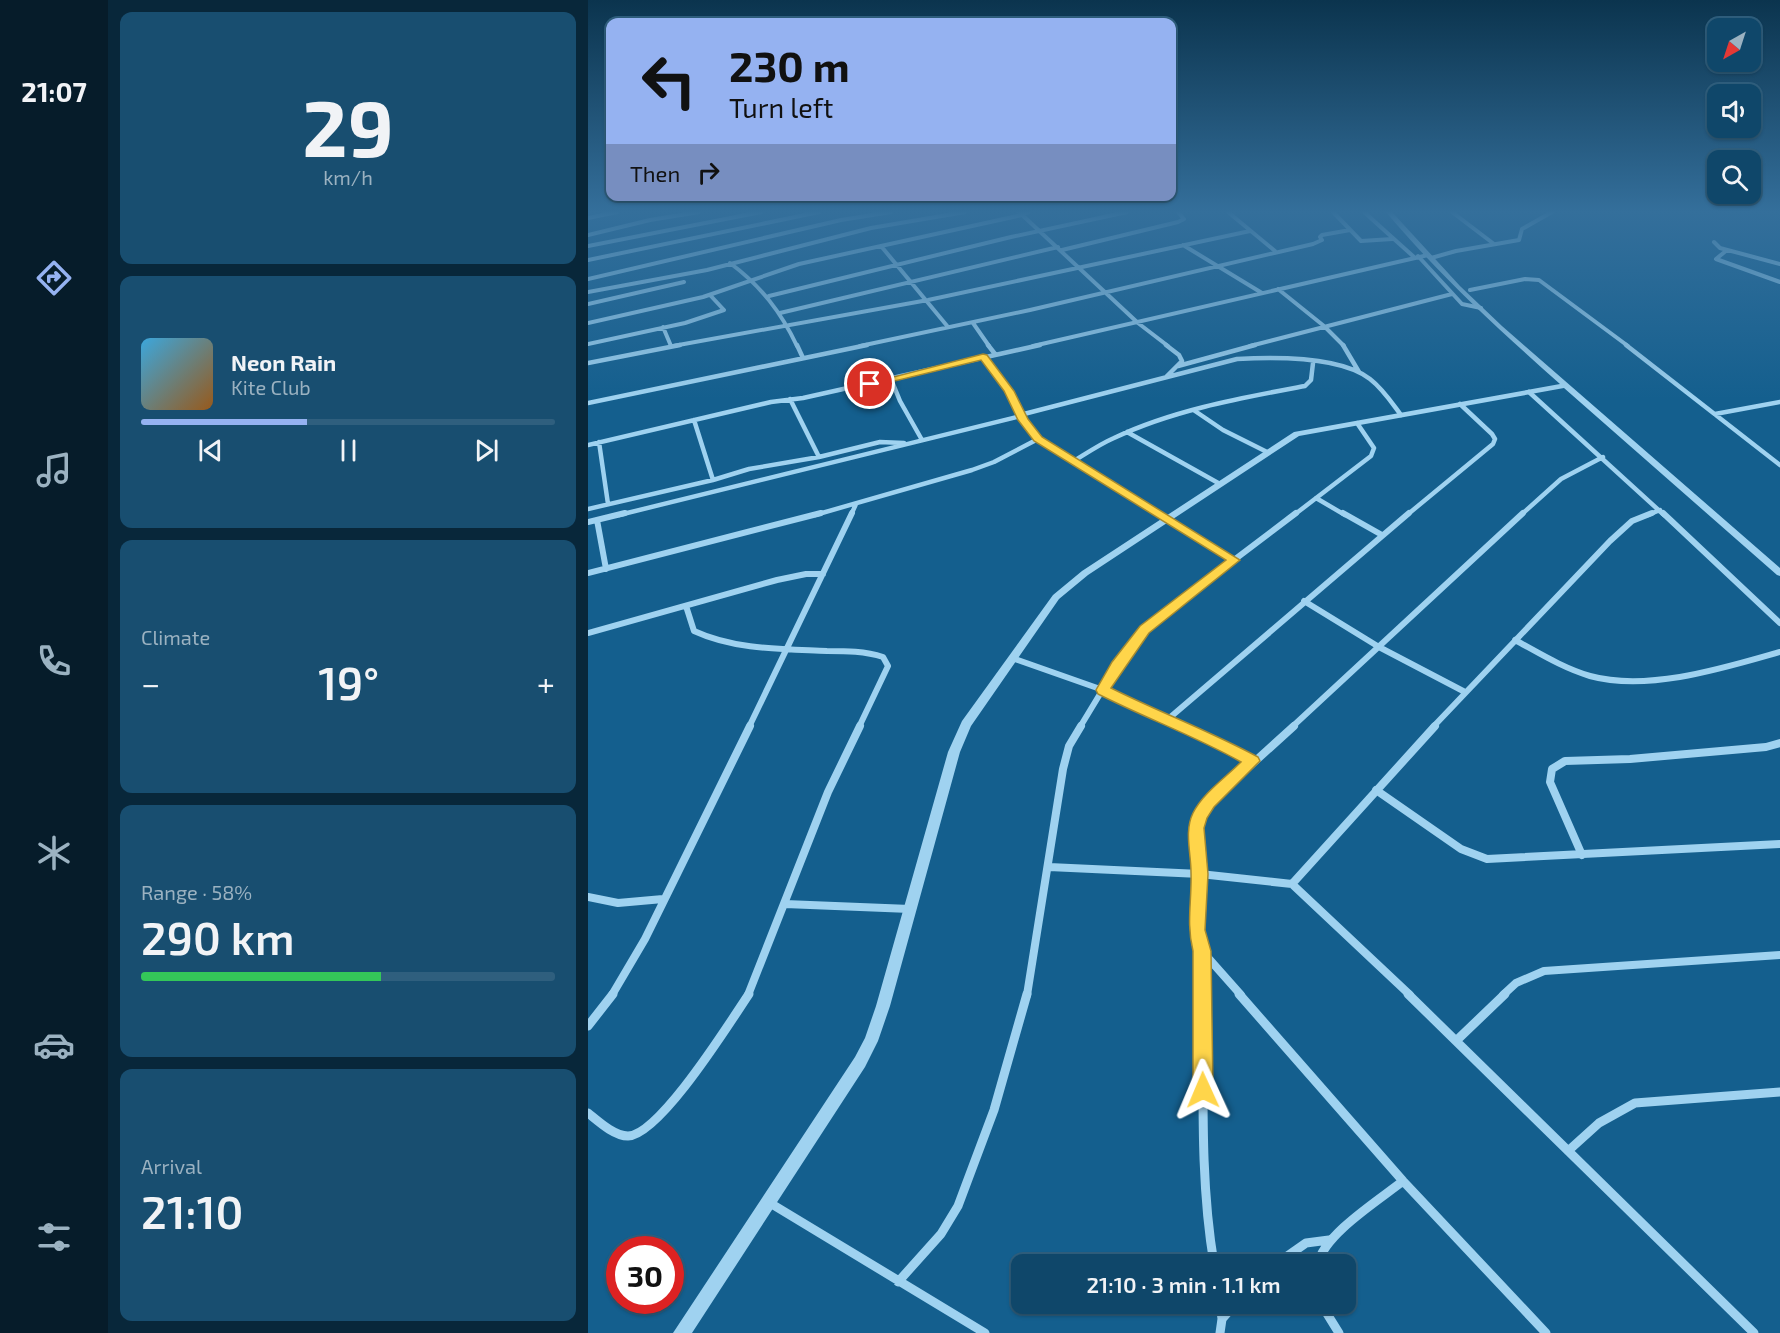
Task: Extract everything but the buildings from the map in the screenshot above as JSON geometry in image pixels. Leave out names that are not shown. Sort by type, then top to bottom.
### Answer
[{"type":"street","points":[[588,279],[609,274]]},
{"type":"street","points":[[588,292],[684,274]]},
{"type":"street","points":[[745,274],[769,296],[787,324],[803,358]]},
{"type":"street","points":[[588,323],[710,295],[770,274]]},
{"type":"street","points":[[769,296],[857,274]]},
{"type":"street","points":[[907,274],[948,327]]},
{"type":"street","points":[[780,313],[944,274]]},
{"type":"street","points":[[588,363],[787,324],[928,300],[1051,274]]},
{"type":"street","points":[[1088,274],[1138,323],[1179,355],[1182,361],[1164,378]]},
{"type":"street","points":[[588,403],[725,372],[973,323],[1179,274]]},
{"type":"street","points":[[1231,274],[1262,293]]},
{"type":"street","points":[[588,445],[1138,323],[1340,274]]},
{"type":"street","points":[[1433,274],[1464,306],[1481,308]]},
{"type":"street","points":[[1447,274],[1566,385],[1780,573]]},
{"type":"street","points":[[1758,274],[1780,282]]},
{"type":"street","points":[[1470,290],[1525,279],[1538,279],[1780,465]]},
{"type":"street","points":[[588,304],[684,282]]},
{"type":"street","points":[[1278,289],[1323,326],[1354,359],[1359,372]]},
{"type":"street","points":[[1178,366],[1323,326],[1452,294]]},
{"type":"street","points":[[588,344],[695,320],[724,310],[710,295]]},
{"type":"street","points":[[973,323],[995,354]]},
{"type":"street","points":[[663,327],[670,346]]},
{"type":"street","points":[[983,357],[1009,391],[1021,415],[1038,439],[1234,560]]},
{"type":"street","points":[[588,522],[1248,358],[1335,365],[1359,372],[1373,381],[1401,415]]},
{"type":"street","points":[[1074,461],[1127,432],[1242,398],[1305,387],[1311,380],[1313,363]]},
{"type":"street","points":[[891,379],[900,401],[922,440]]},
{"type":"street","points":[[682,1333],[769,1203],[860,1062],[871,1041],[883,1006],[954,752],[970,717],[1056,597],[1071,583],[1297,434],[1566,385]]},
{"type":"street","points":[[1529,392],[1603,457],[1780,623]]},
{"type":"street","points":[[790,399],[819,457]]},
{"type":"street","points":[[1716,414],[1779,403]]},
{"type":"street","points":[[1167,720],[1304,601],[1495,441],[1492,434],[1460,404]]},
{"type":"street","points":[[1195,411],[1223,430],[1267,452]]},
{"type":"street","points":[[694,420],[713,480]]},
{"type":"street","points":[[898,1282],[941,1234],[966,1190],[1022,1020],[1066,756],[1073,738],[1117,666],[1145,629],[1317,498],[1374,451],[1357,423]]},
{"type":"street","points":[[1127,432],[1220,484]]},
{"type":"street","points":[[588,573],[856,504],[985,466],[1038,439]]},
{"type":"street","points":[[599,442],[608,504]]},
{"type":"street","points":[[588,509],[713,480],[749,469],[819,457],[880,442],[908,443]]},
{"type":"street","points":[[1213,1254],[1205,1196],[1202,951],[1197,930],[1200,874],[1196,828],[1200,816],[1209,803],[1252,761],[1379,647],[1554,483],[1603,457]]},
{"type":"street","points":[[1317,498],[1382,535]]},
{"type":"street","points":[[588,1026],[619,983],[647,935],[789,648],[856,504]]},
{"type":"street","points":[[1292,884],[1465,692],[1626,526],[1638,518],[1660,510]]},
{"type":"street","points":[[597,520],[606,568]]},
{"type":"street","points":[[588,633],[785,578],[824,574]]},
{"type":"street","points":[[1304,601],[1379,647],[1465,692]]},
{"type":"street","points":[[588,1113],[605,1126],[626,1136],[641,1133],[659,1117],[694,1074],[750,993],[828,792],[888,663],[883,657],[864,652],[789,648],[711,640],[692,628],[686,606]]},
{"type":"street","points":[[1515,640],[1589,675],[1612,680],[1639,681],[1676,676],[1780,652]]},
{"type":"street","points":[[1012,658],[1103,690],[1217,741],[1252,761]]},
{"type":"street","points":[[1582,855],[1550,782],[1550,772],[1557,764],[1570,760],[1630,759],[1766,747],[1780,743]]},
{"type":"street","points":[[1376,790],[1461,849],[1487,859],[1780,844]]},
{"type":"street","points":[[1049,867],[1200,874],[1292,884],[1457,1040],[1750,1331]]},
{"type":"street","points":[[588,897],[618,903],[663,899]]},
{"type":"street","points":[[784,904],[910,909]]},
{"type":"street","points":[[1202,951],[1403,1181],[1546,1333]]},
{"type":"street","points":[[1457,1040],[1516,983],[1544,971],[1780,955]]},
{"type":"street","points":[[1568,1151],[1599,1123],[1635,1103],[1780,1092]]},
{"type":"street","points":[[1320,1254],[1329,1240],[1403,1181]]},
{"type":"street","points":[[769,1203],[985,1333]]},
{"type":"street","points":[[1290,1254],[1313,1240],[1329,1240]]},
{"type":"street","points":[[1220,1333],[1221,1314]]},
{"type":"street","points":[[1222,1319],[1226,1314]]},
{"type":"street","points":[[1327,1314],[1339,1333]]},
{"type":"route","points":[[870,384],[983,357],[1009,391],[1023,420],[1038,439],[1234,560],[1145,629],[1117,666],[1103,690],[1139,709],[1217,741],[1252,761],[1209,803],[1200,816],[1196,828],[1200,874],[1197,930],[1202,951],[1203,1090]]}]
